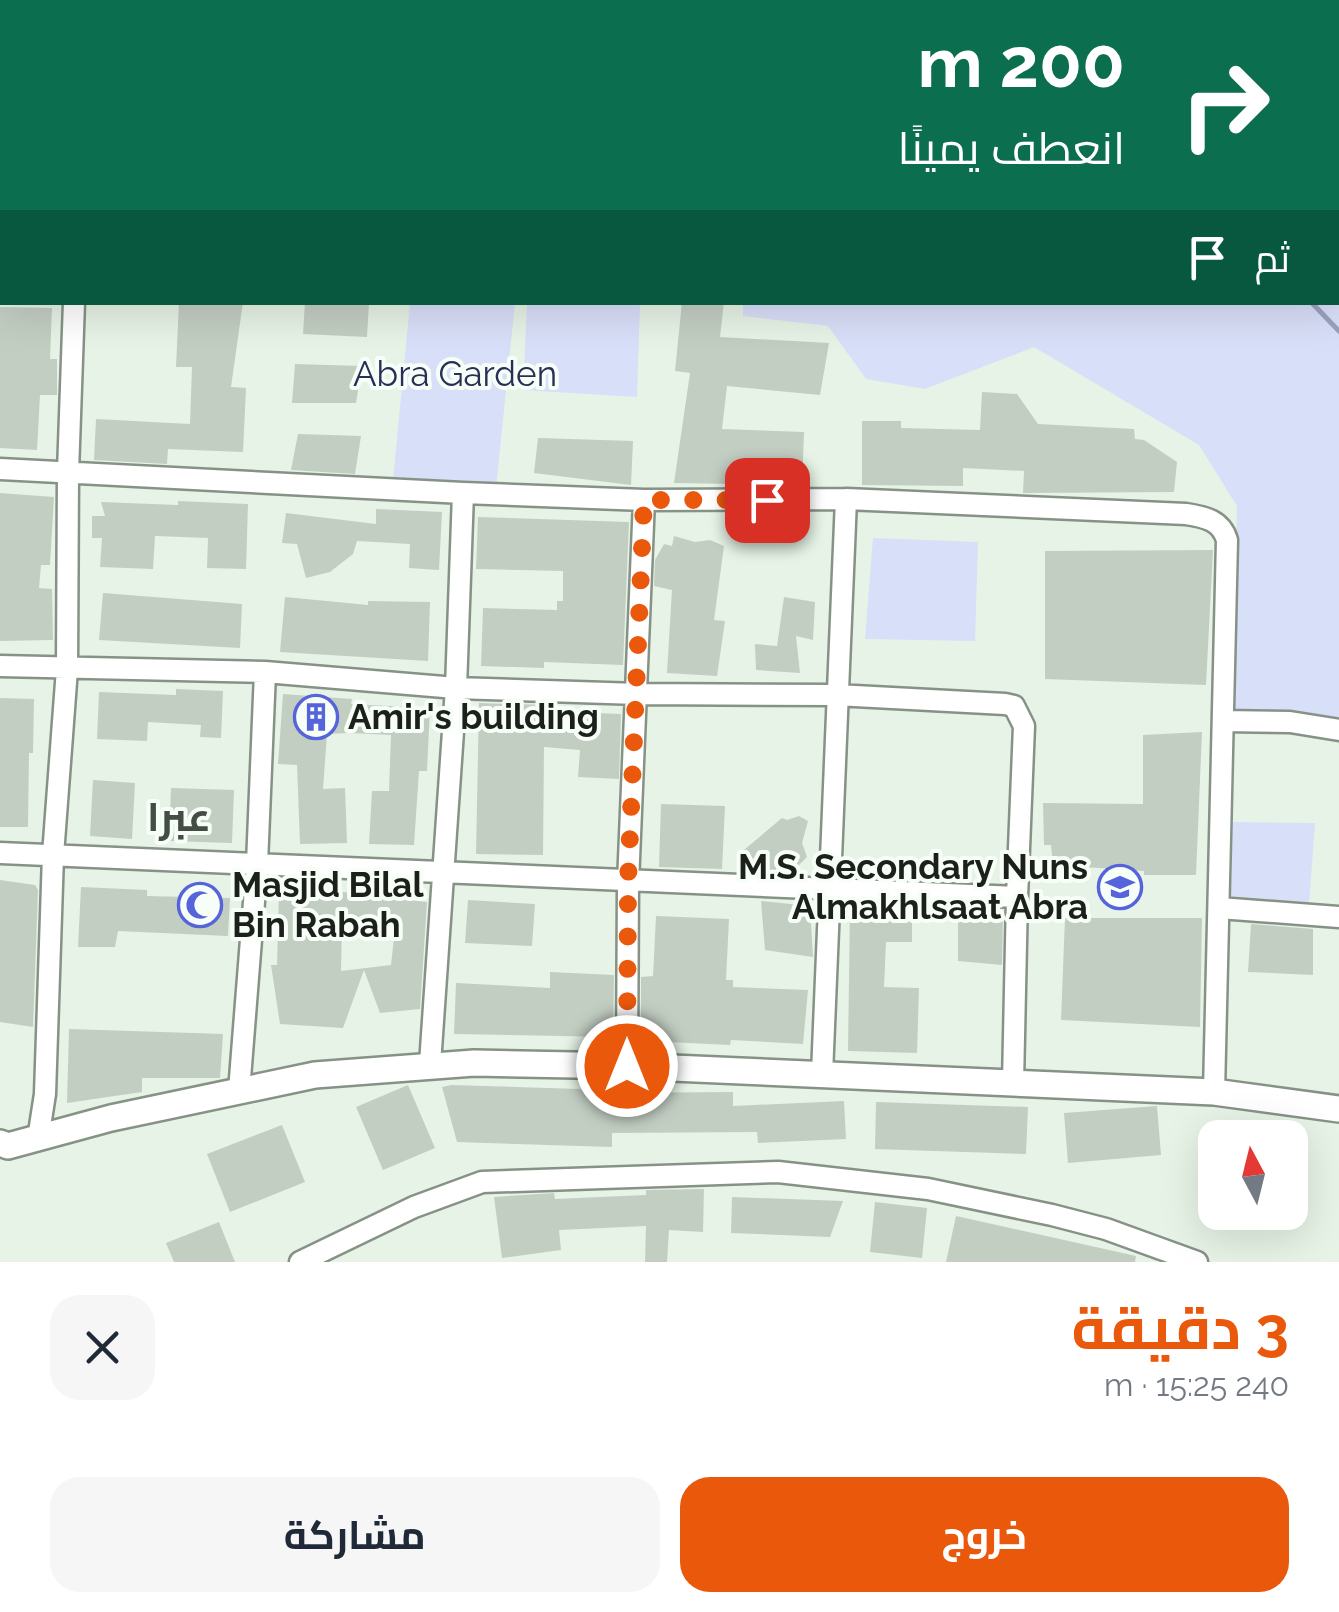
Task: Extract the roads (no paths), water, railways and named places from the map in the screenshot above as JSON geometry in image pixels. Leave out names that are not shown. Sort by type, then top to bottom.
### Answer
[{"type":"main road","points":[[2,1147],[239,1090],[315,1076],[430,1064],[627,1066],[1214,1092],[1339,1109]]},
{"type":"street","points":[[38,1139],[45,1094],[53,855],[67,669],[74,305]]},
{"type":"street","points":[[0,469],[644,500],[846,499],[1186,514],[1216,523],[1227,540],[1214,1092]]},
{"type":"street","points":[[430,1064],[456,688],[463,493]]},
{"type":"street","points":[[822,1074],[846,499]]},
{"type":"street","points":[[627,1066],[628,882],[644,500]]},
{"type":"street","points":[[0,666],[265,672],[456,688],[638,694],[836,694],[1014,706],[1024,726],[1013,1083]]},
{"type":"street","points":[[239,1090],[257,864],[265,672]]},
{"type":"street","points":[[1223,721],[1290,722],[1339,730]]},
{"type":"street","points":[[0,853],[1017,898]]},
{"type":"street","points":[[1219,908],[1339,917]]},
{"type":"street","points":[[300,1262],[414,1207],[482,1182],[778,1172],[928,1189],[1052,1215],[1197,1262]]},
{"type":"waterway","points":[[1314,305],[1339,331]]},
{"type":"place","name":"Amir's building","points":[[316,717]]},
{"type":"place","name":"M.S. Secondary Nuns Almakhlsaat Abra","points":[[1120,887]]},
{"type":"place","name":"Masjid Bilal Bin Rabah","points":[[200,905]]},
{"type":"district","name":"عبرا","points":[[179,817]]},
{"type":"park label","name":"Abra Garden","points":[[455,374]]}]
